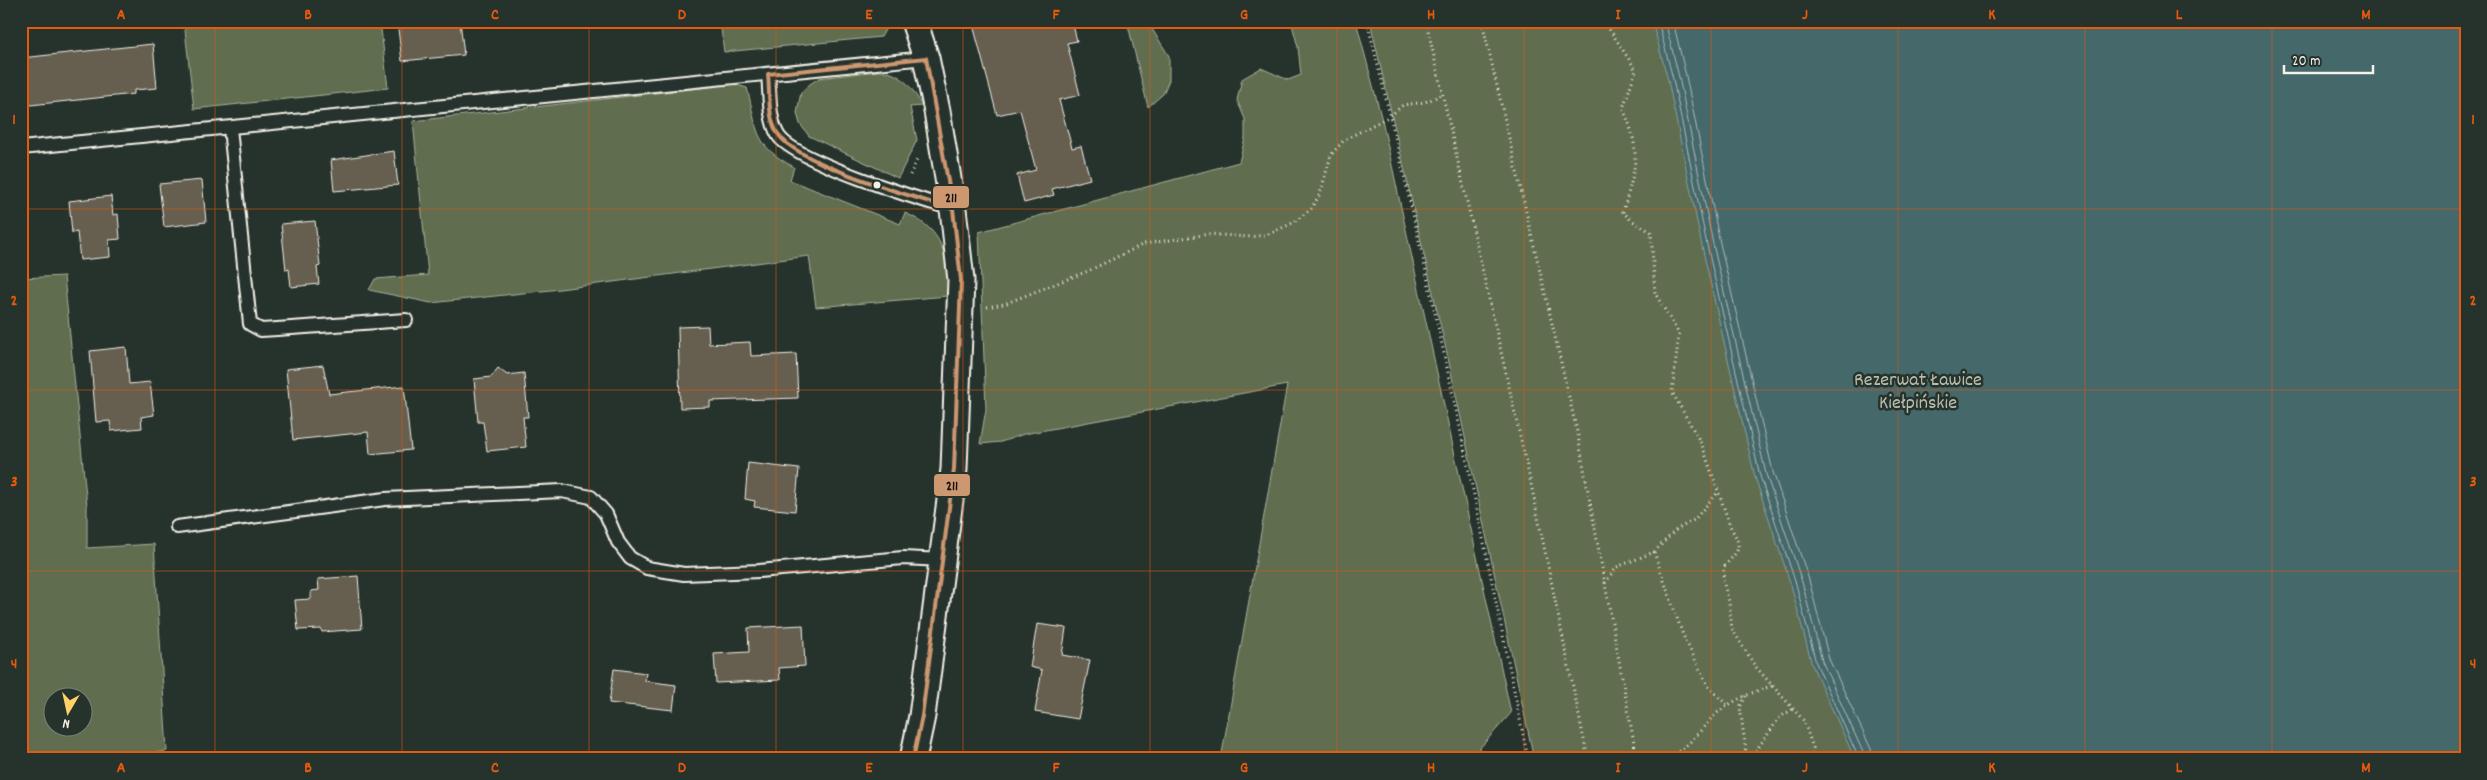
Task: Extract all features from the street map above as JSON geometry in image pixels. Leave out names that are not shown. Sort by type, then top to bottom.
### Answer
[{"type":"street","points":[[914,21],[926,58],[953,209],[960,280],[954,469],[922,716],[914,759]]},
{"type":"lane","points":[[21,148],[926,58]]},
{"type":"lane","points":[[768,74],[773,117],[778,136],[798,152],[903,195],[953,209]]},
{"type":"lane","points":[[230,128],[250,324],[260,330],[277,330],[406,320]]},
{"type":"lane","points":[[177,527],[385,499],[562,491],[591,498],[606,514],[618,542],[630,558],[647,568],[684,574],[759,571],[903,558],[942,560]]},
{"type":"path","points":[[1367,21],[1465,450],[1528,759]]},
{"type":"path","points":[[1426,21],[1531,484],[1588,759]]},
{"type":"path","points":[[1482,21],[1578,436],[1637,758],[1648,759]]},
{"type":"path","points":[[1604,21],[1636,70],[1623,108],[1634,135],[1636,163],[1623,212],[1631,220],[1651,232],[1655,293],[1679,334],[1672,392],[1702,445],[1736,537],[1737,552],[1735,558],[1724,567],[1723,580],[1729,602],[1732,629],[1755,666],[1775,686],[1804,721],[1810,733],[1813,748],[1811,759]]},
{"type":"path","points":[[960,312],[1004,304],[1088,270],[1144,244],[1209,234],[1248,237],[1266,235],[1293,223],[1311,208],[1320,194],[1331,155],[1344,140],[1390,116],[1403,105],[1424,102],[1444,94]]},
{"type":"path","points":[[1605,583],[1618,567],[1654,552],[1676,530],[1694,520],[1718,492]]},
{"type":"path","points":[[1654,552],[1683,635],[1708,686],[1729,707]]},
{"type":"path","points":[[1660,759],[1684,749],[1718,712],[1729,707],[1747,694],[1775,686]]},
{"type":"path","points":[[1747,694],[1740,707],[1748,759]]},
{"type":"path","points":[[1748,759],[1780,717],[1793,709]]},
{"type":"green space","points":[[184,21],[380,21],[388,88],[194,109]]},
{"type":"green space","points":[[720,21],[890,21],[881,37],[724,52]]},
{"type":"green space","points":[[1127,21],[1158,21],[1152,29],[1169,56],[1169,80],[1163,94],[1148,107]]},
{"type":"green space","points":[[1291,21],[1356,21],[1383,124],[1511,713],[1470,759],[1221,759],[1287,385],[1024,434],[1001,442],[980,444],[986,409],[979,232],[1239,162],[1245,138],[1245,119],[1237,100],[1242,79],[1261,68],[1288,80],[1301,75],[1298,47]]},
{"type":"green space","name":"Rezerwat Ławice Kiełpińskie","points":[[1370,21],[2466,21],[2466,759],[1534,759],[1448,358]]},
{"type":"green space","points":[[878,71],[893,74],[905,81],[922,106],[910,107],[917,140],[898,178],[809,136],[800,124],[797,113],[801,92],[819,78]]},
{"type":"green space","points":[[734,84],[747,88],[759,135],[764,143],[780,159],[794,167],[790,180],[900,224],[905,213],[929,228],[936,236],[945,257],[948,296],[816,307],[809,256],[560,289],[431,303],[369,290],[375,279],[428,275],[413,121]]},
{"type":"green space","points":[[64,276],[87,506],[87,548],[154,544],[167,751],[118,759],[21,759],[21,278]]},
{"type":"water","name":"Rezerwat Ławice Kiełpińskie","points":[[1652,21],[2466,21],[2466,759],[1855,759],[1812,665],[1791,585],[1755,477],[1702,246],[1668,80]]},
{"type":"building","points":[[397,21],[460,21],[464,55],[402,61]]},
{"type":"building","points":[[972,21],[1072,21],[1077,41],[1067,43],[1080,95],[1059,100],[1072,148],[1081,146],[1090,179],[1052,189],[1054,195],[1024,203],[1017,175],[1036,170],[1020,110],[997,115]]},
{"type":"building","points":[[153,44],[157,88],[134,90],[134,94],[21,106],[21,58]]},
{"type":"building","points":[[394,151],[398,185],[334,191],[331,160]]},
{"type":"building","points":[[202,180],[206,222],[164,227],[159,184]]},
{"type":"building","points":[[111,196],[113,215],[118,214],[120,239],[109,240],[110,257],[80,260],[77,232],[72,233],[69,201]]},
{"type":"building","points":[[315,221],[320,266],[317,267],[319,284],[291,287],[289,269],[286,270],[281,224]]},
{"type":"building","points":[[708,326],[709,344],[750,342],[751,356],[796,354],[798,398],[710,401],[710,407],[680,408],[678,327]]},
{"type":"building","points":[[126,347],[129,384],[150,382],[154,415],[141,417],[142,428],[111,431],[110,421],[96,422],[90,351]]},
{"type":"building","points":[[323,365],[329,394],[404,386],[411,450],[370,454],[368,432],[293,440],[286,369]]},
{"type":"building","points":[[498,368],[507,375],[524,373],[528,417],[523,417],[526,447],[487,451],[483,422],[478,422],[474,379],[491,377]]},
{"type":"building","points":[[748,463],[799,469],[795,511],[754,507],[755,501],[745,499]]},
{"type":"building","points":[[358,576],[362,629],[322,632],[321,629],[298,630],[295,600],[311,599],[311,591],[319,590],[318,579]]},
{"type":"building","points":[[1037,624],[1066,628],[1062,655],[1090,660],[1078,719],[1035,712],[1042,670],[1030,667]]},
{"type":"building","points":[[803,625],[805,666],[779,668],[780,680],[716,683],[714,654],[749,652],[748,628]]},
{"type":"building","points":[[614,669],[646,673],[645,681],[676,685],[673,710],[609,703]]},
{"type":"transit line","name":"211","points":[[926,58],[953,209],[859,179],[832,168],[808,157],[789,145],[774,128],[768,74],[926,58]]},
{"type":"transit line","name":"211","points":[[913,759],[922,716],[954,469],[961,280],[953,209]]}]
